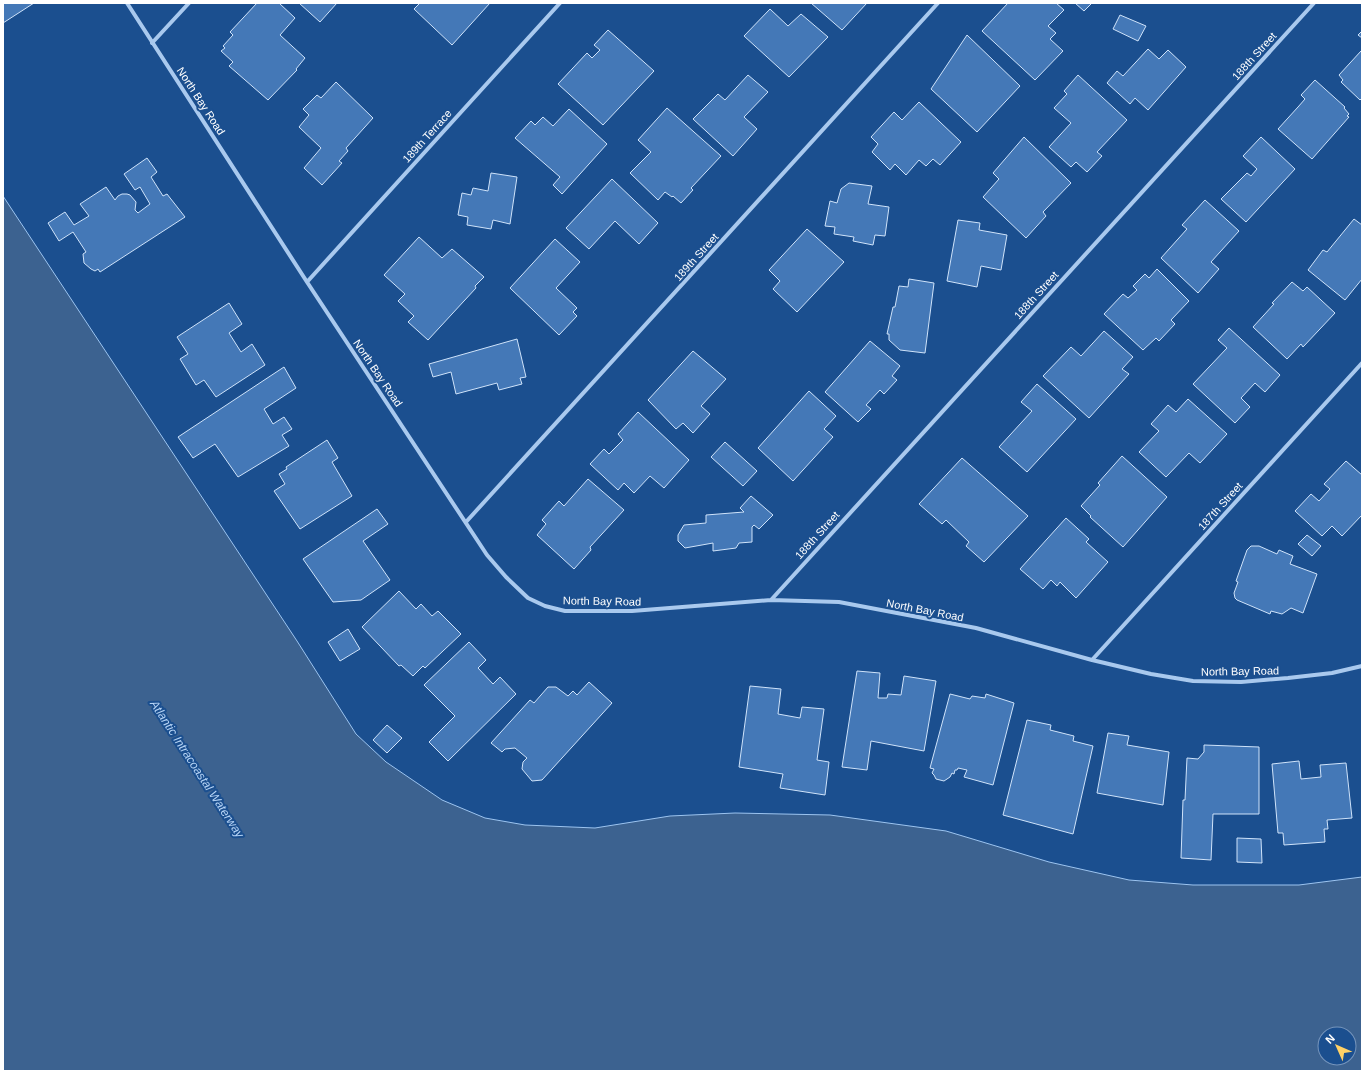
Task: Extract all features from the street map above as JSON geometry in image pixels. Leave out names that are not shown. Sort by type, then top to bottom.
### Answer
[{"type":"street","name":"North Bay Road","points":[[127,3],[307,282],[487,555],[506,577],[528,598],[545,606],[565,611],[632,611],[771,600],[838,602],[976,628],[1092,660],[1151,674],[1193,681],[1241,682],[1288,678],[1332,673],[1362,666]]},
{"type":"street","points":[[152,43],[188,3]]},
{"type":"street","name":"189th Terrace","points":[[307,282],[560,3]]},
{"type":"street","name":"189th Street","points":[[466,522],[938,3]]},
{"type":"street","name":"188th Street","points":[[771,600],[1314,3]]},
{"type":"street","name":"187th Street","points":[[1092,660],[1362,363]]},
{"type":"water","name":"Atlantic Intracoastal Waterway","points":[[3,196],[297,641],[356,734],[386,762],[442,800],[485,818],[525,825],[595,828],[670,816],[735,813],[830,815],[946,831],[1049,862],[1129,880],[1193,885],[1299,885],[1362,877],[1362,1071],[3,1071]]},
{"type":"building","points":[[3,3],[34,3],[3,23]]},
{"type":"building","points":[[257,3],[279,3],[295,18],[280,35],[305,58],[296,69],[297,70],[268,100],[229,66],[233,62],[221,51],[225,48],[223,46],[233,35],[230,32]]},
{"type":"building","points":[[299,3],[337,3],[320,22]]},
{"type":"building","points":[[420,3],[490,3],[452,45],[414,9]]},
{"type":"building","points":[[811,3],[867,3],[842,30]]},
{"type":"building","points":[[1008,3],[1056,3],[1064,10],[1048,26],[1056,33],[1050,39],[1063,51],[1035,80],[982,31]]},
{"type":"building","points":[[1075,3],[1092,3],[1084,11]]},
{"type":"building","points":[[770,9],[788,26],[801,14],[828,37],[789,77],[744,36]]},
{"type":"building","points":[[1120,15],[1146,26],[1138,41],[1113,29]]},
{"type":"building","points":[[608,30],[654,71],[603,125],[558,84],[587,53],[592,58],[600,50],[594,45]]},
{"type":"building","points":[[1362,31],[1362,38],[1358,35]]},
{"type":"building","points":[[967,35],[1020,86],[977,132],[931,89]]},
{"type":"building","points":[[1148,49],[1159,59],[1168,50],[1186,67],[1148,110],[1135,98],[1130,104],[1107,83],[1117,71],[1123,76]]},
{"type":"building","points":[[1361,51],[1362,98],[1360,100],[1341,82],[1343,80],[1339,75]]},
{"type":"building","points":[[748,75],[768,92],[744,117],[757,129],[733,156],[693,119],[718,94],[725,100]]},
{"type":"building","points":[[1078,75],[1127,120],[1097,152],[1102,156],[1087,172],[1076,162],[1071,167],[1049,147],[1071,123],[1054,108],[1067,94],[1064,91]]},
{"type":"building","points":[[1315,80],[1345,107],[1344,108],[1349,114],[1347,116],[1349,117],[1312,159],[1278,129],[1305,99],[1301,95]]},
{"type":"building","points":[[336,82],[373,118],[346,148],[348,151],[339,161],[342,163],[322,185],[304,168],[321,148],[299,127],[309,115],[303,109],[317,95],[321,98]]},
{"type":"building","points":[[919,102],[961,142],[940,165],[933,159],[926,166],[919,160],[906,175],[895,164],[890,170],[872,152],[878,144],[871,137],[894,112],[902,120]]},
{"type":"building","points":[[667,108],[721,156],[691,188],[693,190],[681,203],[673,196],[672,197],[665,192],[658,200],[630,173],[651,152],[638,140]]},
{"type":"building","points":[[569,109],[607,144],[562,194],[553,185],[560,177],[515,138],[531,121],[535,125],[543,117],[553,126]]},
{"type":"building","points":[[1024,137],[1071,183],[1043,212],[1046,216],[1026,238],[983,197],[999,179],[993,173]]},
{"type":"building","points":[[1261,137],[1295,169],[1246,222],[1221,199],[1247,173],[1251,176],[1257,169],[1243,156]]},
{"type":"building","points":[[147,158],[157,172],[151,177],[163,196],[167,194],[185,217],[100,272],[98,269],[95,271],[84,263],[83,254],[86,252],[73,232],[59,241],[48,223],[65,212],[74,225],[89,216],[80,204],[106,187],[115,200],[122,194],[130,195],[136,202],[135,210],[138,213],[150,204],[140,187],[135,190],[124,174]]},
{"type":"building","points":[[491,173],[517,177],[510,224],[493,220],[491,229],[467,225],[468,217],[458,215],[462,193],[471,195],[473,188],[488,191]]},
{"type":"building","points":[[612,179],[658,223],[639,244],[615,221],[589,249],[566,228]]},
{"type":"building","points":[[849,183],[872,186],[868,204],[889,207],[885,236],[875,235],[873,245],[853,241],[854,237],[834,234],[835,227],[825,226],[830,201],[837,203],[841,189]]},
{"type":"building","points":[[1205,200],[1239,231],[1211,262],[1219,269],[1198,293],[1161,258],[1187,229],[1182,225]]},
{"type":"building","points":[[1354,219],[1362,225],[1362,279],[1345,300],[1308,270],[1323,250],[1327,252]]},
{"type":"building","points":[[958,220],[980,223],[979,230],[1007,235],[1001,270],[981,266],[977,287],[947,281]]},
{"type":"building","points":[[807,229],[844,262],[797,312],[773,289],[780,281],[769,270]]},
{"type":"building","points":[[419,237],[442,258],[452,249],[484,277],[475,286],[476,288],[428,340],[408,322],[414,316],[398,301],[405,294],[384,275]]},
{"type":"building","points":[[555,239],[580,262],[556,288],[577,308],[573,312],[577,316],[559,335],[510,288]]},
{"type":"building","points":[[1157,269],[1189,301],[1171,320],[1175,324],[1159,341],[1156,338],[1143,350],[1104,314],[1123,294],[1128,298],[1137,290],[1133,286],[1145,274],[1149,278]]},
{"type":"building","points":[[909,279],[934,283],[925,353],[900,350],[889,340],[889,334],[887,334],[893,307],[895,307],[899,286],[908,287]]},
{"type":"building","points":[[1292,282],[1303,291],[1307,287],[1335,313],[1303,347],[1301,344],[1287,359],[1253,327],[1274,304],[1272,303]]},
{"type":"building","points":[[229,303],[242,324],[229,333],[241,352],[252,344],[265,365],[216,397],[204,380],[196,385],[180,359],[188,354],[177,337]]},
{"type":"building","points":[[1229,328],[1280,375],[1265,392],[1255,383],[1241,398],[1250,407],[1235,423],[1193,384],[1227,348],[1218,340]]},
{"type":"building","points":[[1104,331],[1133,357],[1122,369],[1129,374],[1089,418],[1043,376],[1071,347],[1081,356]]},
{"type":"building","points":[[517,339],[526,377],[520,378],[522,384],[499,390],[497,383],[456,394],[451,372],[433,377],[429,364]]},
{"type":"building","points":[[870,341],[900,366],[892,376],[897,380],[884,394],[880,390],[866,405],[871,409],[858,422],[825,392]]},
{"type":"building","points":[[693,351],[726,379],[701,406],[710,414],[693,433],[683,423],[676,429],[648,400]]},
{"type":"building","points":[[284,367],[296,388],[264,409],[273,424],[284,417],[292,429],[282,435],[289,446],[238,477],[215,444],[193,458],[178,437]]},
{"type":"building","points":[[1037,384],[1076,419],[1027,472],[999,447],[1032,411],[1021,402]]},
{"type":"building","points":[[809,391],[836,416],[824,429],[833,437],[793,481],[758,448]]},
{"type":"building","points":[[1188,399],[1227,434],[1200,463],[1189,453],[1166,477],[1139,452],[1159,431],[1151,424],[1168,405],[1176,412]]},
{"type":"building","points":[[638,412],[689,460],[664,488],[650,476],[634,493],[624,483],[618,490],[590,464],[604,449],[609,454],[623,440],[618,434]]},
{"type":"building","points":[[327,440],[338,458],[332,462],[352,496],[300,529],[274,491],[285,484],[279,474],[287,469],[286,467]]},
{"type":"building","points":[[725,442],[757,471],[743,486],[711,457]]},
{"type":"building","points":[[1122,456],[1167,497],[1123,547],[1090,517],[1091,516],[1081,506],[1100,485],[1098,483]]},
{"type":"building","points":[[962,458],[1028,516],[984,562],[966,546],[969,542],[946,520],[942,524],[919,504]]},
{"type":"building","points":[[1346,461],[1362,475],[1362,515],[1342,536],[1332,526],[1322,536],[1295,511],[1311,494],[1319,501],[1330,489],[1324,484]]},
{"type":"building","points":[[588,479],[624,510],[590,547],[591,550],[574,569],[537,535],[546,524],[542,520],[559,501],[564,506]]},
{"type":"building","points":[[751,496],[773,515],[759,529],[754,525],[752,527],[752,542],[739,543],[736,548],[713,551],[713,543],[685,548],[678,541],[678,535],[684,525],[706,523],[706,515],[744,512],[740,508]]},
{"type":"building","points":[[377,509],[388,524],[363,541],[390,580],[361,600],[333,602],[303,559]]},
{"type":"building","points":[[1066,518],[1089,539],[1086,542],[1108,562],[1076,598],[1060,582],[1057,586],[1051,580],[1043,589],[1020,569]]},
{"type":"building","points":[[1307,535],[1321,546],[1312,556],[1298,544]]},
{"type":"building","points":[[1251,546],[1259,546],[1277,554],[1279,550],[1293,556],[1290,564],[1317,574],[1303,613],[1291,608],[1282,614],[1271,611],[1270,614],[1235,598],[1234,593],[1238,582],[1236,581],[1247,550]]},
{"type":"building","points":[[399,591],[416,609],[421,604],[432,616],[438,611],[461,634],[425,668],[423,666],[413,676],[401,665],[399,666],[362,627]]},
{"type":"building","points":[[348,629],[360,649],[340,661],[328,642]]},
{"type":"building","points":[[469,642],[486,660],[478,668],[493,684],[500,677],[516,694],[448,761],[429,742],[455,716],[424,685]]},
{"type":"building","points":[[857,671],[880,673],[878,698],[887,698],[888,694],[901,695],[904,676],[936,681],[924,751],[871,741],[867,770],[842,767]]},
{"type":"building","points":[[589,682],[612,703],[542,780],[532,781],[522,769],[523,762],[527,758],[515,748],[505,749],[502,752],[491,743],[530,700],[534,703],[548,687],[556,687],[568,696],[573,691],[577,695]]},
{"type":"building","points":[[750,686],[781,689],[778,714],[800,718],[802,707],[824,709],[817,760],[829,762],[825,795],[780,788],[783,774],[739,767]]},
{"type":"building","points":[[950,694],[970,699],[972,696],[985,698],[986,694],[1014,703],[993,785],[964,777],[967,770],[958,768],[955,770],[954,774],[952,773],[950,777],[944,781],[936,779],[932,773],[934,769],[930,768]]},
{"type":"building","points":[[1027,720],[1051,725],[1050,730],[1074,736],[1073,741],[1093,746],[1073,834],[1003,815]]},
{"type":"building","points":[[387,725],[402,738],[387,753],[373,740]]},
{"type":"building","points":[[1108,733],[1129,736],[1127,745],[1169,752],[1163,805],[1097,793]]},
{"type":"building","points":[[1204,745],[1259,747],[1259,814],[1213,814],[1211,860],[1181,858],[1183,800],[1185,800],[1187,758],[1198,759],[1204,752]]},
{"type":"building","points":[[1299,761],[1301,779],[1321,777],[1320,765],[1346,763],[1352,818],[1327,820],[1328,829],[1324,829],[1325,842],[1284,845],[1283,833],[1278,833],[1272,764]]},
{"type":"building","points":[[1237,838],[1261,839],[1262,863],[1237,862]]}]
